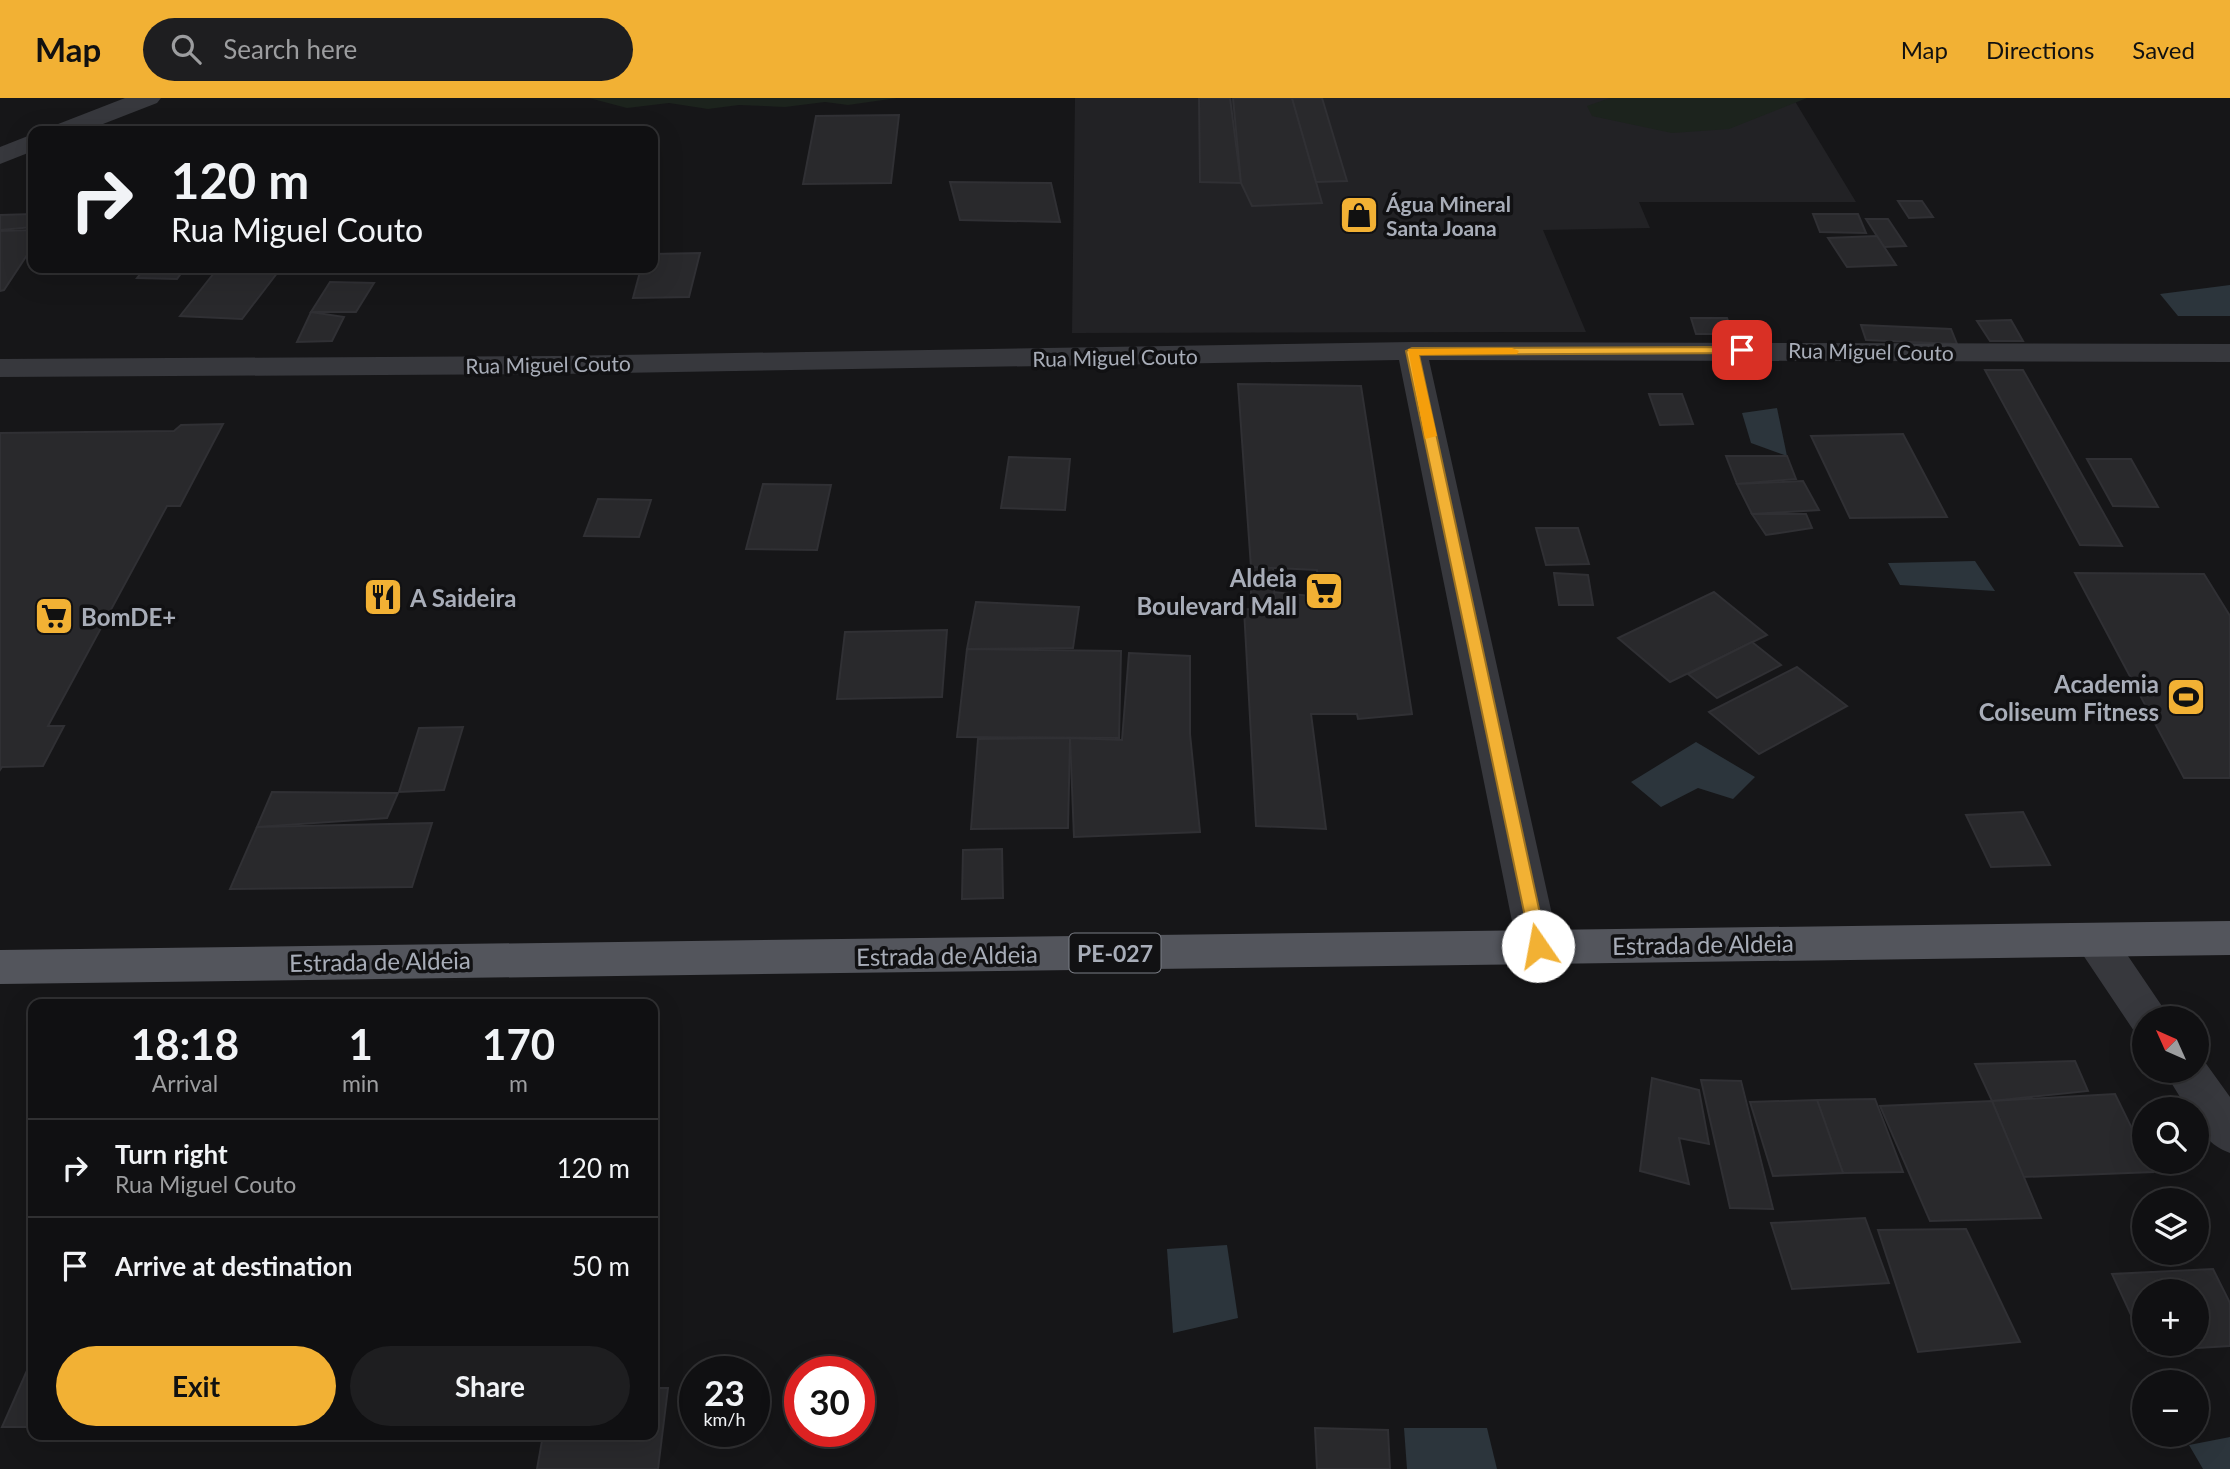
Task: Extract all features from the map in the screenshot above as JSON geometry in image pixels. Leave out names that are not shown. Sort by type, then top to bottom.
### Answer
[{"type":"main road","name":"Estrada de Aldeia","points":[[0,967],[2230,938]]},
{"type":"street","points":[[75,126],[148,98]]},
{"type":"street","points":[[0,156],[28,144]]},
{"type":"street","points":[[1412,351],[1538,946]]},
{"type":"street","name":"Rua Miguel Couto","points":[[0,368],[545,365],[1412,351],[2230,353]]},
{"type":"street","points":[[2094,940],[2141,1006]]},
{"type":"street","points":[[2195,1083],[2230,1133]]},
{"type":"shaded area","points":[[589,98],[897,98],[848,105],[825,102],[785,107],[739,105],[708,109],[669,103],[627,108]]},
{"type":"shaded area","name":"Água Mineral Santa Joana","points":[[1075,98],[1793,98],[1856,202],[1639,202],[1650,228],[1543,230],[1586,332],[1072,333]]},
{"type":"shaded area","points":[[1610,98],[1807,98],[1729,129],[1672,133],[1592,116],[1587,106]]},
{"type":"shaded area","points":[[2230,285],[2230,316],[2178,316],[2160,294]]},
{"type":"shaded area","points":[[1777,408],[1787,456],[1751,443],[1742,413]]},
{"type":"shaded area","points":[[1975,561],[1995,591],[1900,585],[1888,563]]},
{"type":"shaded area","points":[[1696,742],[1755,777],[1733,799],[1698,788],[1661,807],[1631,782]]},
{"type":"shaded area","points":[[1227,1245],[1238,1318],[1173,1333],[1167,1249]]},
{"type":"shaded area","points":[[1404,1428],[1487,1428],[1497,1469],[1407,1469]]},
{"type":"shaded area","points":[[2230,1437],[2230,1469],[2203,1469],[2190,1447],[2209,1447],[2209,1441]]},
{"type":"building","points":[[1199,98],[1230,98],[1241,183],[1200,182]]},
{"type":"building","points":[[1233,98],[1292,98],[1322,203],[1252,206],[1241,183]]},
{"type":"building","points":[[1292,98],[1322,98],[1347,181],[1316,182]]},
{"type":"building","points":[[899,115],[891,183],[803,184],[816,116]]},
{"type":"building","points":[[950,182],[1051,183],[1060,222],[960,220]]},
{"type":"building","points":[[1898,201],[1922,201],[1933,217],[1909,218]]},
{"type":"building","points":[[28,214],[28,227],[0,230],[0,215]]},
{"type":"building","points":[[1813,214],[1858,214],[1866,233],[1820,232]]},
{"type":"building","points":[[1866,219],[1888,219],[1906,246],[1884,247]]},
{"type":"building","points":[[28,230],[28,254],[4,290],[0,291],[0,231]]},
{"type":"building","points":[[1877,236],[1896,265],[1847,267],[1828,238]]},
{"type":"building","points":[[700,253],[689,297],[633,298],[640,273],[658,273],[658,254]]},
{"type":"building","points":[[141,273],[181,273],[177,279],[137,278]]},
{"type":"building","points":[[214,273],[277,273],[242,319],[180,316]]},
{"type":"building","points":[[330,282],[374,283],[356,312],[311,312]]},
{"type":"building","points":[[311,312],[344,317],[332,341],[297,342]]},
{"type":"building","points":[[1691,318],[1727,318],[1733,334],[1696,334]]},
{"type":"building","points":[[2011,320],[2023,341],[1990,341],[1977,321]]},
{"type":"building","points":[[1861,325],[1951,329],[1957,344],[1866,340]]},
{"type":"building","points":[[1985,370],[2023,370],[2122,546],[2080,545]]},
{"type":"building","points":[[1238,384],[1361,386],[1412,714],[1358,719],[1357,714],[1311,714],[1326,829],[1256,826],[1244,609],[1275,610],[1274,592],[1320,597],[1317,570],[1251,567]]},
{"type":"building","points":[[1649,394],[1682,394],[1693,424],[1660,425]]},
{"type":"building","name":"BomDE+","points":[[223,424],[180,506],[167,506],[48,726],[64,726],[43,766],[2,767],[0,770],[0,433],[174,431],[181,425]]},
{"type":"building","points":[[1903,434],[1947,517],[1850,518],[1811,436]]},
{"type":"building","points":[[1726,456],[1787,456],[1796,479],[1737,484]]},
{"type":"building","points":[[1009,457],[1070,459],[1065,510],[1001,508]]},
{"type":"building","points":[[2087,459],[2131,459],[2158,507],[2113,506]]},
{"type":"building","points":[[1803,481],[1819,510],[1752,514],[1737,484]]},
{"type":"building","points":[[763,484],[831,485],[817,550],[746,549]]},
{"type":"building","points":[[598,499],[651,500],[639,537],[584,536]]},
{"type":"building","points":[[1752,514],[1806,514],[1812,528],[1766,535]]},
{"type":"building","points":[[1536,528],[1578,528],[1589,564],[1546,565]]},
{"type":"building","points":[[1251,567],[1273,568],[1275,610],[1251,609]]},
{"type":"building","points":[[1554,573],[1588,575],[1593,605],[1559,605]]},
{"type":"building","name":"Academia Coliseum Fitness","points":[[2075,573],[2204,574],[2230,616],[2230,778],[2184,778]]},
{"type":"building","points":[[1714,592],[1767,635],[1670,682],[1618,638]]},
{"type":"building","points":[[976,602],[1079,607],[1073,648],[967,649]]},
{"type":"building","points":[[947,630],[942,697],[837,699],[845,632]]},
{"type":"building","points":[[1752,642],[1781,665],[1717,698],[1688,674]]},
{"type":"building","points":[[967,649],[1121,651],[1119,738],[957,737]]},
{"type":"building","points":[[1129,653],[1190,656],[1190,734],[1200,832],[1074,837],[1070,738],[1122,740]]},
{"type":"building","points":[[1797,667],[1847,706],[1759,754],[1709,712]]},
{"type":"building","points":[[463,727],[444,790],[399,792],[419,728]]},
{"type":"building","points":[[1070,738],[1068,828],[971,829],[978,739]]},
{"type":"building","points":[[272,792],[398,793],[387,818],[257,827]]},
{"type":"building","points":[[2023,812],[2050,865],[1991,867],[1966,815]]},
{"type":"building","points":[[432,823],[412,887],[230,889],[257,827]]},
{"type":"building","points":[[1002,849],[1003,898],[962,899],[963,850]]},
{"type":"building","points":[[2075,1061],[2088,1091],[1992,1101],[1975,1064]]},
{"type":"building","points":[[1652,1078],[1699,1090],[1709,1144],[1679,1138],[1689,1184],[1640,1171]]},
{"type":"building","points":[[1701,1080],[1741,1081],[1773,1209],[1730,1208]]},
{"type":"building","points":[[2115,1094],[2132,1129],[2132,1173],[2023,1177],[1992,1101]]},
{"type":"building","points":[[1875,1099],[1903,1172],[1843,1173],[1817,1100]]},
{"type":"building","points":[[1817,1100],[1843,1173],[1773,1176],[1750,1102]]},
{"type":"building","points":[[1992,1101],[2041,1218],[1930,1221],[1880,1106]]},
{"type":"building","points":[[1865,1218],[1889,1283],[1792,1289],[1771,1223]]},
{"type":"building","points":[[1966,1229],[2020,1342],[1918,1352],[1878,1230]]},
{"type":"building","points":[[2213,1269],[2230,1303],[2230,1346],[2209,1347],[2209,1279],[2132,1279],[2132,1317],[2112,1274]]},
{"type":"building","points":[[28,1368],[28,1427],[2,1427]]},
{"type":"building","points":[[658,1388],[668,1388],[658,1469],[537,1469],[542,1440],[658,1440]]},
{"type":"building","points":[[1315,1428],[1388,1430],[1390,1469],[1317,1469]]},
{"type":"slow traffic","points":[[1430,436],[1412,351],[1512,351]]},
{"type":"place","name":"Água Mineral Santa Joana","points":[[1359,215]]},
{"type":"place","name":"Aldeia Boulevard Mall","points":[[1324,591]]},
{"type":"place","name":"A Saideira","points":[[383,597]]},
{"type":"place","name":"BomDE+","points":[[54,616]]},
{"type":"place","name":"Academia Coliseum Fitness","points":[[2186,697]]},
{"type":"route","points":[[1538,946],[1412,351],[1742,350]]}]
